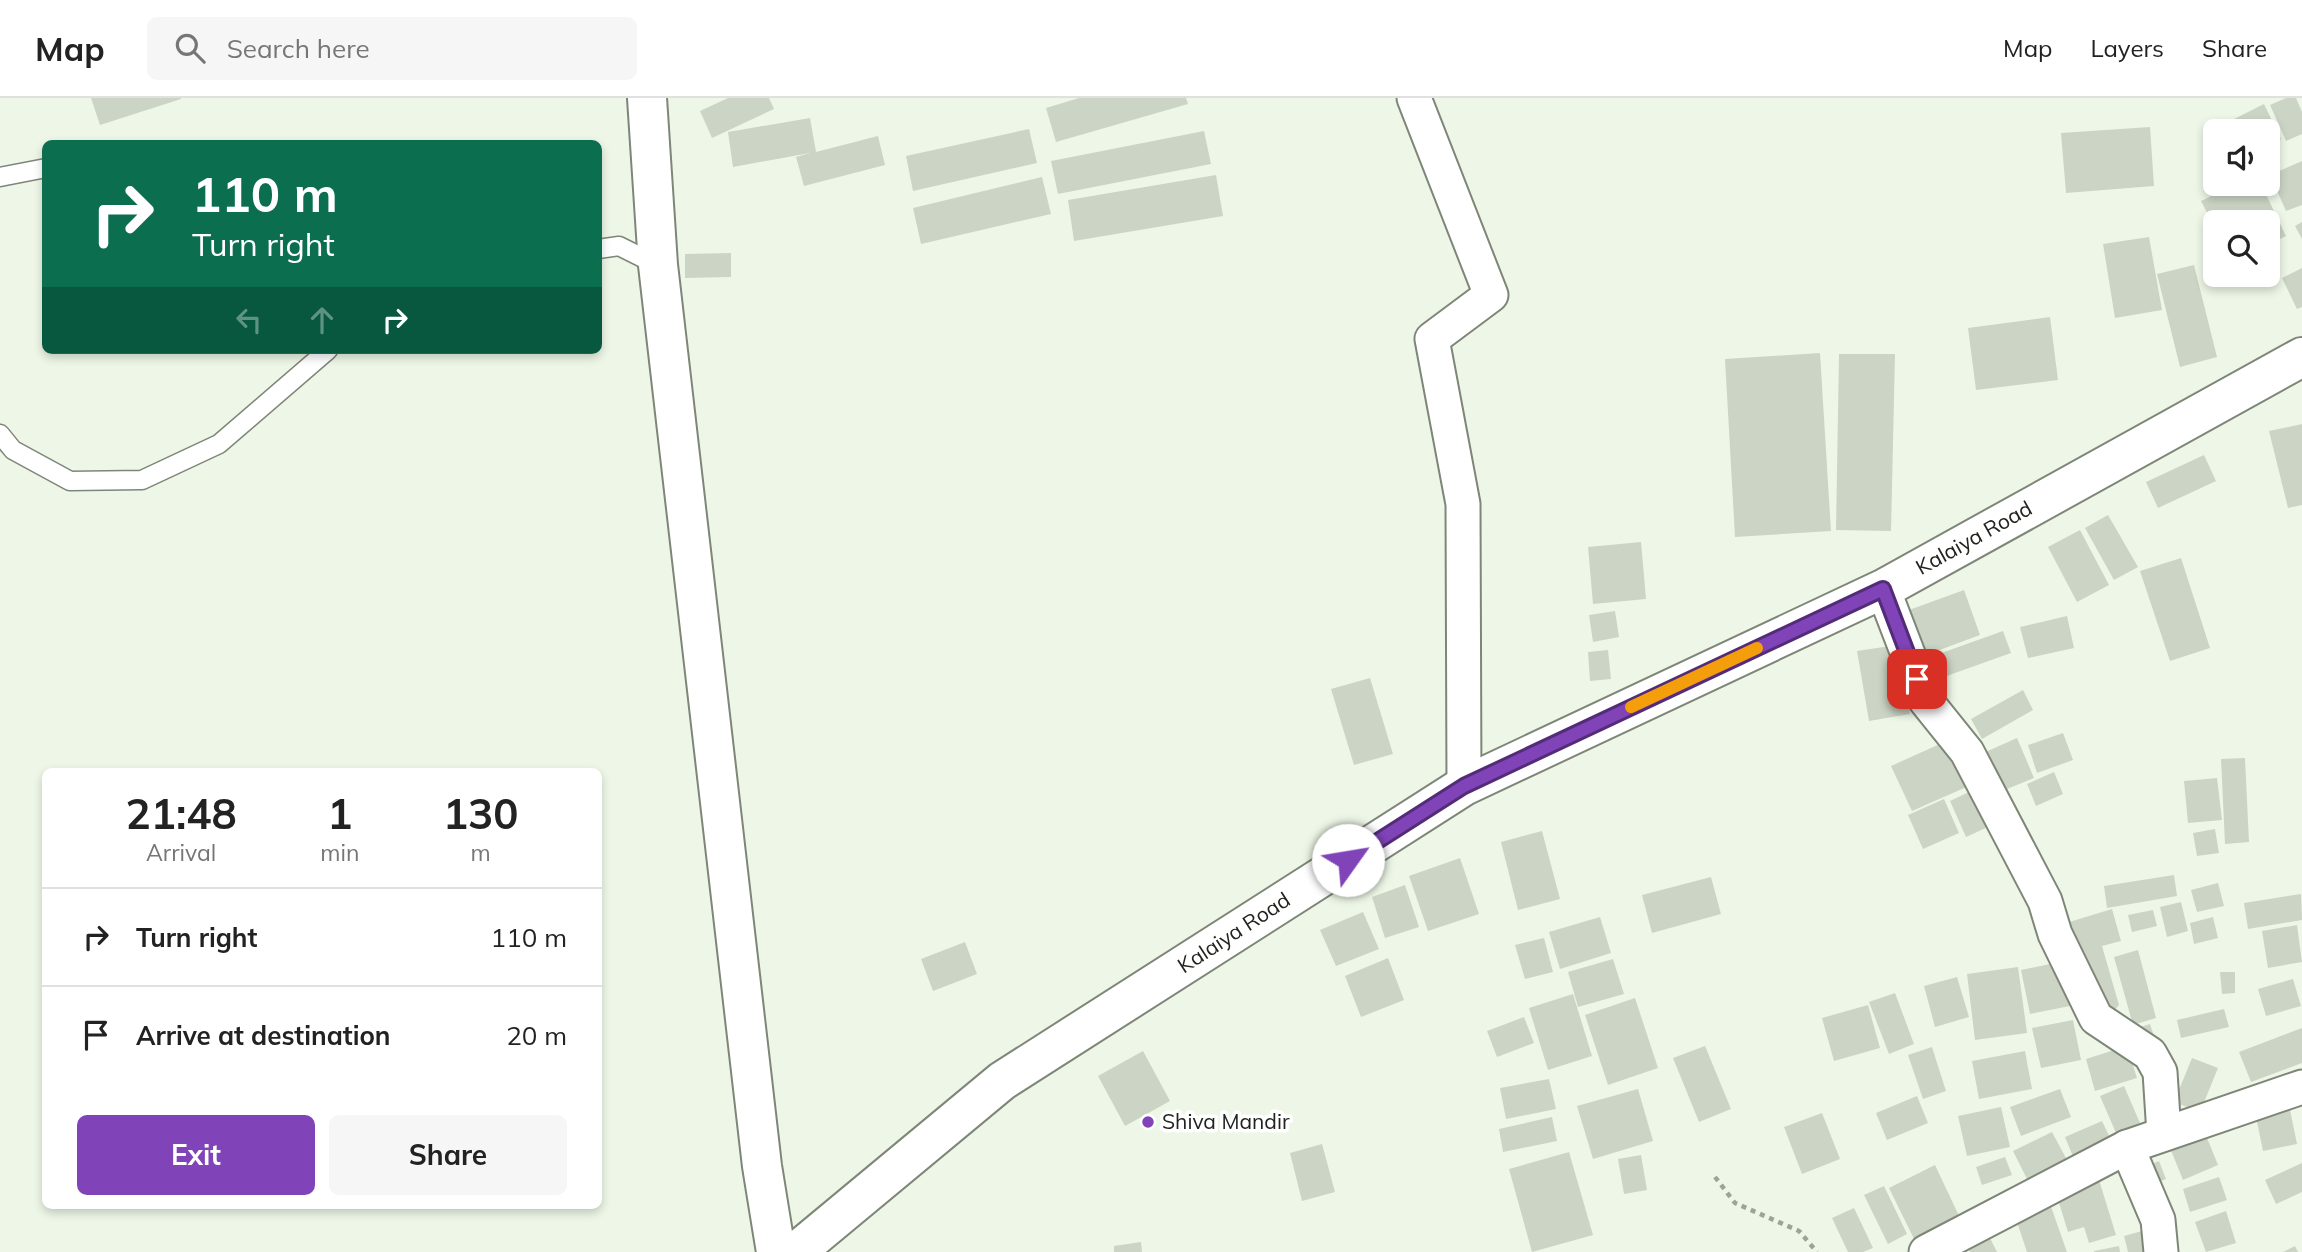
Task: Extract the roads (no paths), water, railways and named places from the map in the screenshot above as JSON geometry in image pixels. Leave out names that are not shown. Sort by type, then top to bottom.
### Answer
[{"type":"main road","points":[[647,98],[658,265],[762,1166],[776,1252]]},
{"type":"main road","name":"Kalaiya Road","points":[[796,1252],[1002,1081],[1464,786],[1883,589],[2302,357]]},
{"type":"street","points":[[1414,98],[1491,295],[1432,339],[1463,503],[1464,786]]},
{"type":"street","points":[[1883,589],[1926,701],[1968,752],[2045,901],[2055,934],[2096,1018],[2150,1054],[2160,1072],[2164,1134]]},
{"type":"street","points":[[1926,1252],[2127,1147],[2302,1087]]},
{"type":"street","points":[[2127,1147],[2158,1220],[2161,1252]]},
{"type":"lane","points":[[0,177],[42,169]]},
{"type":"lane","points":[[602,248],[620,246],[658,265]]},
{"type":"lane","points":[[0,434],[13,450],[69,481],[142,480],[219,444],[323,354]]},
{"type":"place","name":"Shiva Mandir","points":[[1148,1122]]}]
